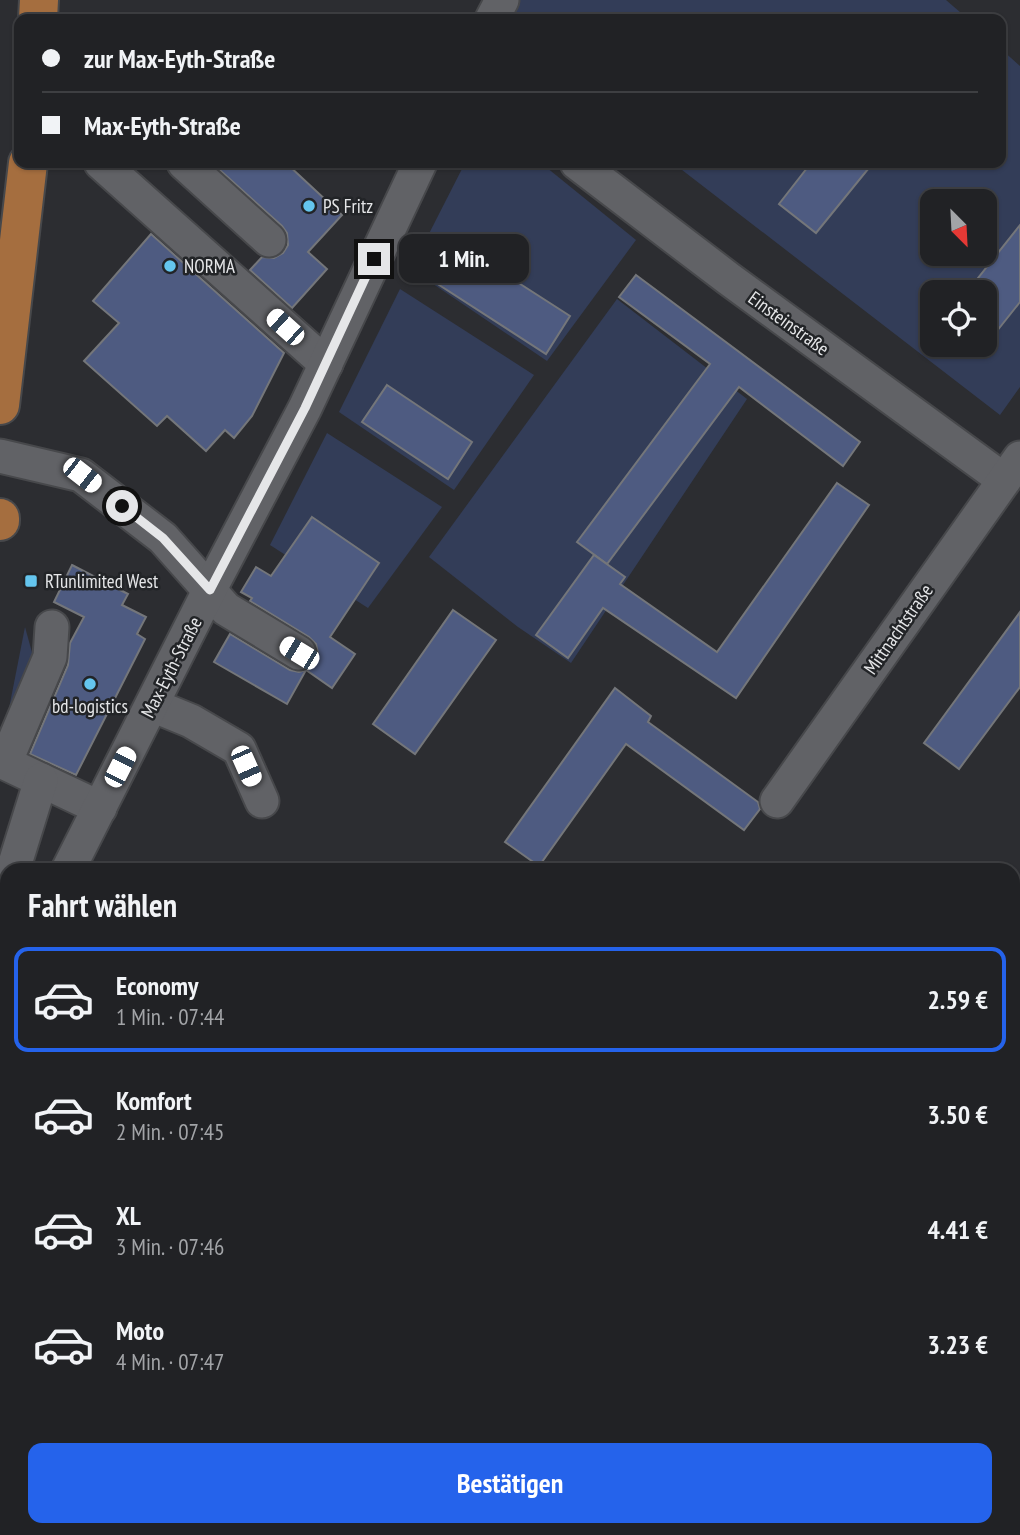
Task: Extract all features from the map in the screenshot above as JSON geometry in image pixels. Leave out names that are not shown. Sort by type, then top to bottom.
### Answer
[{"type":"main road","points":[[0,405],[27,168]]},
{"type":"street","points":[[106,168],[326,364]]},
{"type":"street","points":[[190,168],[269,240]]},
{"type":"street","name":"Max-Eyth-Straße","points":[[72,863],[305,408],[418,168]]},
{"type":"street","name":"Einsteinstraße","points":[[584,168],[729,279],[1012,469]]},
{"type":"street","points":[[0,456],[82,475],[163,538],[226,609],[299,653]]},
{"type":"street","name":"Mittnachtstraße","points":[[777,801],[1012,469]]},
{"type":"street","points":[[52,626],[50,657],[5,763],[100,808]]},
{"type":"street","points":[[152,705],[191,721],[239,749],[262,800]]},
{"type":"street","points":[[15,863],[41,780]]},
{"type":"shaded area","points":[[518,0],[946,0],[962,14],[511,14]]},
{"type":"shaded area","points":[[1006,53],[1020,66],[1020,387],[1000,415],[925,357],[997,357],[997,280],[920,280],[920,353],[679,168],[1006,168]]},
{"type":"shaded area","points":[[462,168],[547,168],[636,240],[547,361],[411,269]]},
{"type":"shaded area","points":[[400,289],[534,375],[454,490],[339,412]]},
{"type":"shaded area","points":[[617,299],[747,399],[571,663],[518,627],[429,557]]},
{"type":"shaded area","points":[[327,433],[442,507],[368,608],[270,545]]},
{"type":"shaded area","points":[[25,627],[36,667],[3,739]]},
{"type":"building","points":[[218,168],[291,168],[342,215],[308,252],[327,269],[292,308],[250,270],[262,257],[274,258],[283,253],[288,245],[287,233]]},
{"type":"building","points":[[807,168],[869,168],[816,233],[779,204]]},
{"type":"building","points":[[1020,225],[1020,302],[997,331],[997,280],[976,280],[988,266],[998,266],[998,253]]},
{"type":"building","points":[[151,234],[284,353],[252,416],[234,438],[225,430],[206,451],[167,416],[157,426],[84,361],[119,323],[93,301]]},
{"type":"building","points":[[458,244],[570,316],[546,354],[433,281]]},
{"type":"building","points":[[636,275],[860,442],[843,466],[739,387],[607,564],[577,542],[710,364],[619,297]]},
{"type":"building","points":[[387,385],[472,442],[448,479],[362,422]]},
{"type":"building","points":[[837,483],[869,505],[736,698],[603,608],[568,658],[536,635],[594,555],[625,577],[620,584],[717,652]]},
{"type":"building","points":[[312,517],[379,563],[330,637],[355,654],[332,688],[306,670],[287,704],[214,662],[230,634],[290,670],[299,672],[309,669],[315,663],[318,653],[316,644],[309,637],[250,601],[252,598],[241,592],[256,567],[271,576]]},
{"type":"building","points":[[72,565],[128,594],[122,605],[146,617],[137,634],[145,639],[76,775],[30,754],[68,665],[70,643],[84,617],[54,602]]},
{"type":"building","points":[[453,610],[496,640],[415,754],[373,724]]},
{"type":"building","points":[[1020,612],[1020,687],[959,769],[924,743]]},
{"type":"building","points":[[615,688],[651,716],[648,722],[758,802],[760,809],[744,830],[626,744],[541,863],[535,863],[505,842]]},
{"type":"place","name":"PS Fritz","points":[[309,206]]},
{"type":"place","name":"NORMA","points":[[170,266]]},
{"type":"place","name":"RTunlimited West","points":[[31,581]]},
{"type":"place","name":"bd-logistics","points":[[90,684]]},
{"type":"route","points":[[122,506],[163,538],[210,590],[305,408],[374,259]]}]
